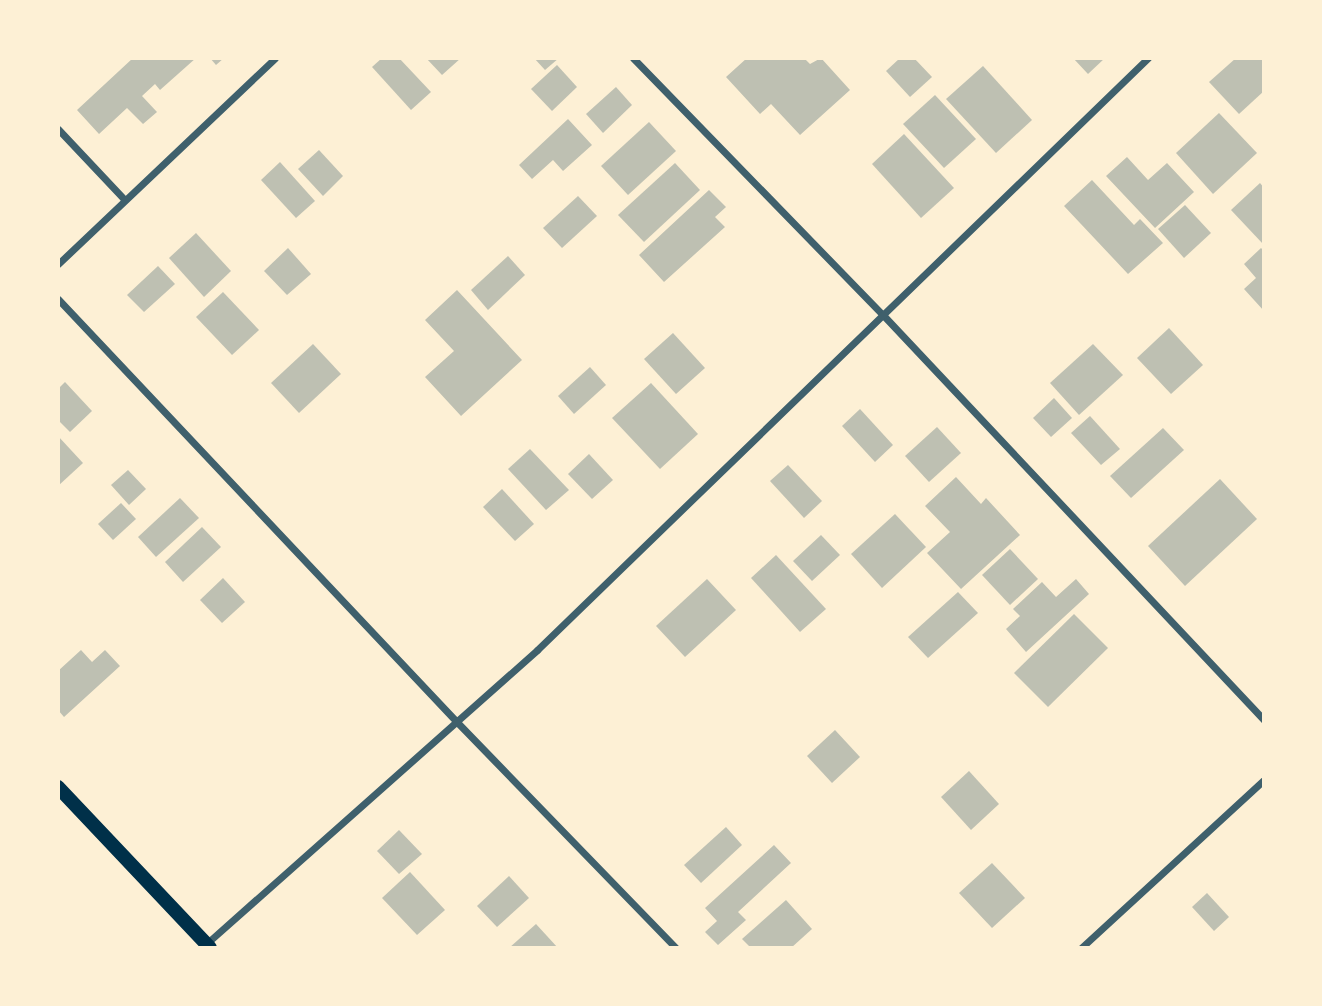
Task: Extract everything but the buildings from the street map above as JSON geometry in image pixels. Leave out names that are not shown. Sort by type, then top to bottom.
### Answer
[{"type":"main road","points":[[58,787],[208,946]]},
{"type":"street","points":[[58,264],[275,58]]},
{"type":"street","points":[[633,58],[884,316],[1264,720]]},
{"type":"street","points":[[208,946],[454,720],[537,650],[1148,58]]},
{"type":"street","points":[[58,129],[124,199]]},
{"type":"street","points":[[58,299],[454,720],[676,948]]},
{"type":"street","points":[[1081,948],[1264,780]]}]
